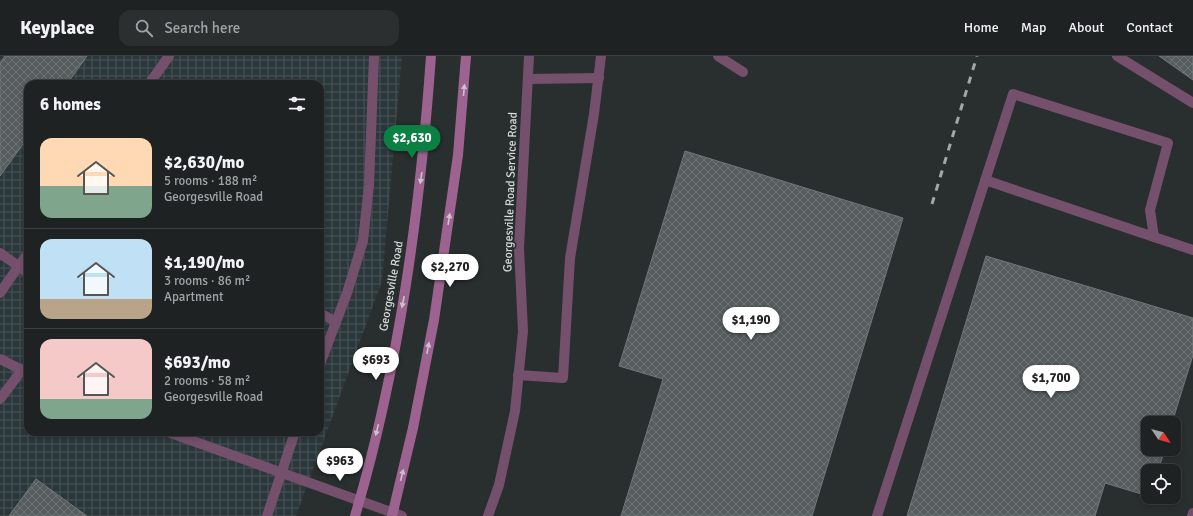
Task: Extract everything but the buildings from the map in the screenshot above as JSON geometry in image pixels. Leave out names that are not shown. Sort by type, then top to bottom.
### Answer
[{"type":"main road","name":"Georgesville Road","points":[[355,516],[380,419],[405,292],[425,148],[431,56]]},
{"type":"main road","points":[[395,515],[434,320],[458,155],[466,56]]},
{"type":"street","points":[[152,80],[169,56]]},
{"type":"street","points":[[324,354],[363,241],[369,185],[374,56]]},
{"type":"street","name":"Georgesville Road Service Road","points":[[488,516],[501,478],[515,411],[523,331],[519,248],[528,56]]},
{"type":"street","points":[[518,375],[564,378],[570,258],[594,114],[601,56]]},
{"type":"street","points":[[718,56],[743,72]]},
{"type":"street","points":[[1117,56],[1193,103]]},
{"type":"street","points":[[528,79],[598,78]]},
{"type":"street","points":[[877,516],[1013,94],[1168,143],[1150,210],[1154,237]]},
{"type":"street","points":[[985,180],[1193,250]]},
{"type":"street","points":[[0,253],[24,270]]},
{"type":"street","points":[[0,293],[24,259]]},
{"type":"street","points":[[324,315],[336,322]]},
{"type":"street","points":[[0,359],[24,371]]},
{"type":"street","points":[[0,399],[24,372]]},
{"type":"street","points":[[183,436],[395,515]]},
{"type":"street","points":[[267,516],[280,471],[293,436]]},
{"type":"shaded area","points":[[0,56],[402,56],[382,281],[296,516],[0,516]]},
{"type":"railway","points":[[932,204],[977,56]]}]
